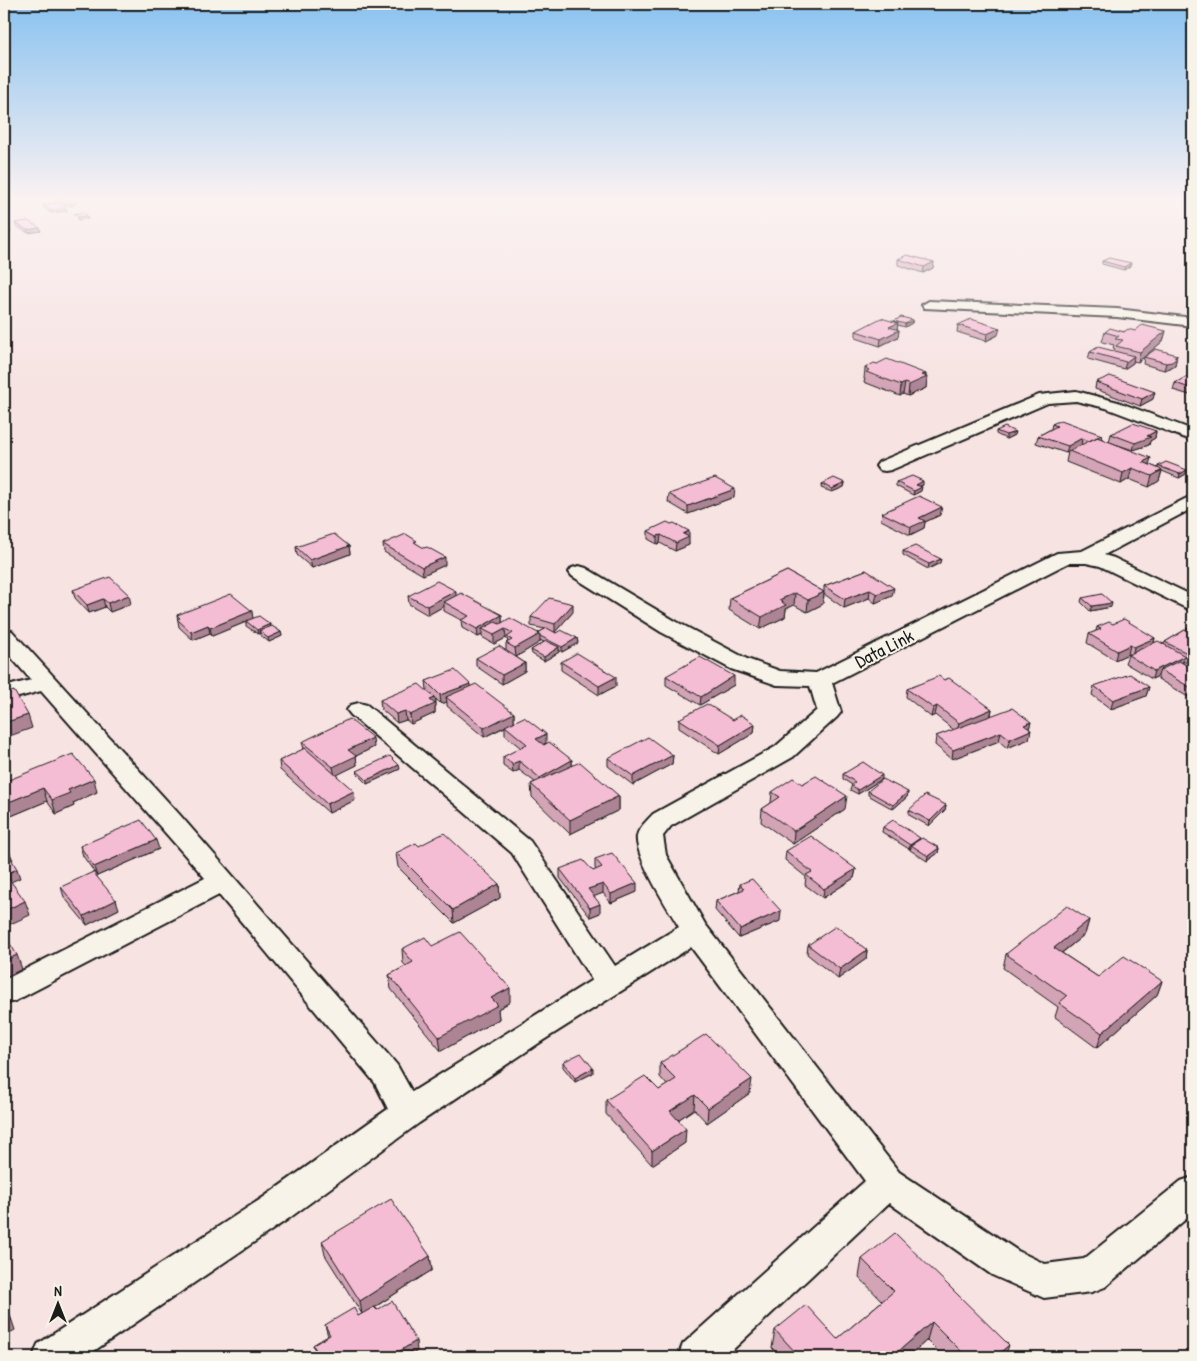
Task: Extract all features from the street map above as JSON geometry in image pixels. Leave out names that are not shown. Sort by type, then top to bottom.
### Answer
[{"type":"street","points":[[929,305],[1117,313],[1193,322]]},
{"type":"street","points":[[885,466],[1045,398],[1076,396],[1103,402],[1193,436]]},
{"type":"street","points":[[1086,557],[1193,501]]},
{"type":"street","name":"Data Link","points":[[579,572],[669,627],[738,664],[777,678],[820,680],[1064,557],[1086,557],[1107,562],[1193,604]]},
{"type":"street","points":[[4,636],[223,881],[386,1074],[408,1113]]},
{"type":"street","points":[[820,680],[829,712],[784,752],[662,820],[650,835],[653,855],[696,930],[888,1183],[1005,1263],[1044,1281],[1092,1275],[1193,1192]]},
{"type":"street","points":[[4,694],[47,683]]},
{"type":"street","points":[[359,710],[521,847],[610,983]]},
{"type":"street","points":[[4,993],[223,881]]},
{"type":"street","points":[[52,1357],[276,1208],[408,1113],[531,1032],[696,930]]},
{"type":"street","points":[[697,1357],[888,1183]]},
{"type":"building","points":[[909,263],[933,263],[924,267]]},
{"type":"building","points":[[1108,263],[1131,263],[1124,267]]},
{"type":"building","points":[[901,317],[913,320],[905,324],[894,321]]},
{"type":"building","points":[[881,318],[898,323],[889,327],[899,330],[881,339],[856,331]]},
{"type":"building","points":[[971,319],[1000,328],[987,334],[958,325]]},
{"type":"building","points":[[1142,325],[1166,331],[1140,352],[1116,346],[1123,340],[1115,339],[1119,336],[1105,332],[1110,328],[1124,332],[1128,329],[1135,331]]},
{"type":"building","points":[[1098,347],[1134,356],[1126,362],[1090,352]]},
{"type":"building","points":[[1156,349],[1177,355],[1174,357],[1177,358],[1172,362],[1166,363],[1144,357]]},
{"type":"building","points":[[887,359],[926,374],[922,375],[927,377],[909,385],[905,383],[901,385],[866,372],[869,370],[865,368]]},
{"type":"building","points":[[1191,374],[1193,375],[1193,389],[1175,383]]},
{"type":"building","points":[[1110,376],[1155,392],[1142,399],[1096,382]]},
{"type":"building","points":[[1061,420],[1102,435],[1089,441],[1082,438],[1068,446],[1038,436],[1057,426],[1052,424]]},
{"type":"building","points":[[1133,423],[1156,431],[1147,436],[1151,437],[1135,443],[1111,434]]},
{"type":"building","points":[[1005,427],[1015,432],[1006,435],[996,431]]},
{"type":"building","points":[[1097,437],[1151,458],[1143,462],[1162,470],[1152,476],[1132,468],[1123,473],[1069,451]]},
{"type":"building","points":[[1166,462],[1187,470],[1180,474],[1158,466]]},
{"type":"building","points":[[912,476],[923,481],[916,485],[922,487],[914,491],[896,482]]},
{"type":"building","points":[[715,478],[735,489],[688,506],[669,494]]},
{"type":"building","points":[[834,478],[845,483],[832,489],[822,484]]},
{"type":"building","points":[[919,496],[942,507],[919,518],[925,521],[911,527],[882,513]]},
{"type":"building","points":[[667,522],[674,523],[689,531],[683,534],[689,537],[676,543],[648,531]]},
{"type":"building","points":[[334,534],[349,546],[310,560],[296,547]]},
{"type":"building","points":[[406,534],[424,548],[427,547],[445,557],[422,567],[383,544]]},
{"type":"building","points":[[915,546],[941,559],[929,564],[903,551]]},
{"type":"building","points":[[866,570],[894,588],[877,594],[870,590],[845,599],[824,586]]},
{"type":"building","points":[[787,571],[824,592],[808,600],[795,593],[779,600],[786,605],[762,617],[730,598]]},
{"type":"building","points":[[110,577],[129,595],[108,603],[103,599],[87,605],[73,590]]},
{"type":"building","points":[[437,581],[456,591],[427,606],[408,596]]},
{"type":"building","points":[[461,593],[502,615],[477,629],[461,620],[469,616],[444,602]]},
{"type":"building","points":[[231,594],[252,611],[210,628],[208,625],[191,632],[177,619],[180,618],[177,615]]},
{"type":"building","points":[[1102,594],[1112,603],[1092,606],[1082,598]]},
{"type":"building","points":[[549,598],[573,604],[555,624],[531,617]]},
{"type":"building","points":[[259,616],[270,624],[257,630],[246,621]]},
{"type":"building","points":[[510,618],[540,634],[515,648],[506,643],[512,640],[507,637],[513,633],[505,629],[494,635],[482,629],[495,622],[500,624]]},
{"type":"building","points":[[1124,619],[1155,638],[1134,647],[1130,645],[1117,651],[1089,634],[1101,629],[1097,627],[1109,622],[1113,624]]},
{"type":"building","points":[[1193,625],[1193,656],[1165,642]]},
{"type":"building","points":[[272,626],[281,632],[268,638],[259,631]]},
{"type":"building","points":[[547,628],[556,633],[561,630],[577,638],[562,647],[540,636],[538,633]]},
{"type":"building","points":[[546,641],[559,647],[544,657],[531,650]]},
{"type":"building","points":[[1158,641],[1185,656],[1154,671],[1128,655]]},
{"type":"building","points":[[499,646],[525,663],[502,675],[476,658]]},
{"type":"building","points":[[577,653],[616,677],[599,686],[561,662]]},
{"type":"building","points":[[700,657],[734,676],[701,697],[666,676]]},
{"type":"building","points":[[1179,661],[1193,669],[1193,689],[1160,670]]},
{"type":"building","points":[[455,670],[470,684],[440,695],[426,681]]},
{"type":"building","points":[[1130,674],[1149,687],[1113,700],[1094,686]]},
{"type":"building","points":[[939,676],[944,680],[949,678],[992,709],[959,723],[937,706],[933,708],[907,689]]},
{"type":"building","points":[[419,684],[435,698],[430,700],[435,704],[410,715],[405,711],[396,714],[380,700]]},
{"type":"building","points":[[476,684],[514,713],[484,728],[446,697]]},
{"type":"building","points":[[14,691],[28,715],[4,723],[4,694]]},
{"type":"building","points":[[707,704],[733,720],[741,715],[755,724],[720,745],[679,719]]},
{"type":"building","points":[[1012,708],[1031,722],[1024,725],[1031,730],[1010,739],[1001,732],[953,750],[936,736]]},
{"type":"building","points":[[524,717],[546,734],[536,739],[544,745],[549,742],[572,760],[540,778],[519,761],[512,764],[503,757],[527,744],[505,726]]},
{"type":"building","points":[[349,719],[373,738],[348,750],[356,756],[333,767],[302,742]]},
{"type":"building","points":[[648,737],[673,755],[633,776],[608,758]]},
{"type":"building","points":[[305,748],[354,791],[327,804],[279,761]]},
{"type":"building","points":[[73,754],[94,779],[68,790],[70,793],[52,800],[43,788],[4,804],[4,782]]},
{"type":"building","points":[[390,756],[399,765],[367,780],[357,771]]},
{"type":"building","points":[[580,762],[619,796],[570,820],[531,784]]},
{"type":"building","points":[[863,762],[882,775],[858,790],[851,785],[855,782],[843,774]]},
{"type":"building","points":[[816,776],[847,796],[794,831],[762,809],[780,797],[772,792],[793,778],[802,784]]},
{"type":"building","points":[[883,779],[908,792],[893,805],[868,791]]},
{"type":"building","points":[[925,795],[946,805],[930,821],[909,810]]},
{"type":"building","points":[[141,820],[156,840],[94,867],[80,846]]},
{"type":"building","points":[[893,820],[920,838],[910,845],[883,827]]},
{"type":"building","points":[[444,833],[499,884],[453,910],[396,853],[416,843],[419,846]]},
{"type":"building","points":[[811,836],[856,869],[824,889],[806,875],[812,872],[786,851]]},
{"type":"building","points":[[922,838],[939,848],[928,856],[911,845]]},
{"type":"building","points":[[4,841],[9,851],[4,854]]},
{"type":"building","points":[[612,853],[637,883],[611,894],[603,884],[588,889],[600,904],[590,908],[560,869],[583,860],[593,871],[602,867],[595,859]]},
{"type":"building","points":[[9,855],[17,869],[4,875],[4,858]]},
{"type":"building","points":[[93,872],[116,900],[84,916],[61,887]]},
{"type":"building","points":[[7,876],[25,901],[4,911],[4,877]]},
{"type":"building","points":[[752,879],[781,911],[740,929],[716,901],[744,889],[740,884]]},
{"type":"building","points":[[1067,906],[1089,920],[1054,948],[1098,977],[1124,956],[1162,981],[1102,1033],[1059,1003],[1067,996],[1006,954]]},
{"type":"building","points":[[836,926],[867,950],[840,969],[808,945]]},
{"type":"building","points":[[460,932],[510,988],[491,998],[498,1005],[439,1037],[389,975],[413,962],[402,949],[425,937],[432,946]]},
{"type":"building","points":[[4,934],[17,955],[4,961]]},
{"type":"building","points":[[706,1034],[752,1079],[708,1108],[695,1095],[670,1111],[686,1129],[652,1151],[606,1100],[645,1076],[659,1090],[676,1079],[660,1063]]},
{"type":"building","points":[[581,1053],[593,1068],[575,1078],[563,1062]]},
{"type":"building","points":[[391,1199],[430,1256],[360,1301],[322,1241]]},
{"type":"building","points":[[895,1233],[1009,1345],[995,1357],[967,1357],[932,1322],[892,1357],[794,1357],[798,1355],[775,1330],[806,1305],[837,1339],[894,1291],[862,1259]]},
{"type":"building","points":[[4,1299],[11,1321],[4,1324]]},
{"type":"building","points":[[392,1301],[416,1341],[390,1357],[320,1357],[313,1345],[330,1335],[325,1325],[354,1308],[358,1316],[374,1307],[377,1310]]}]
